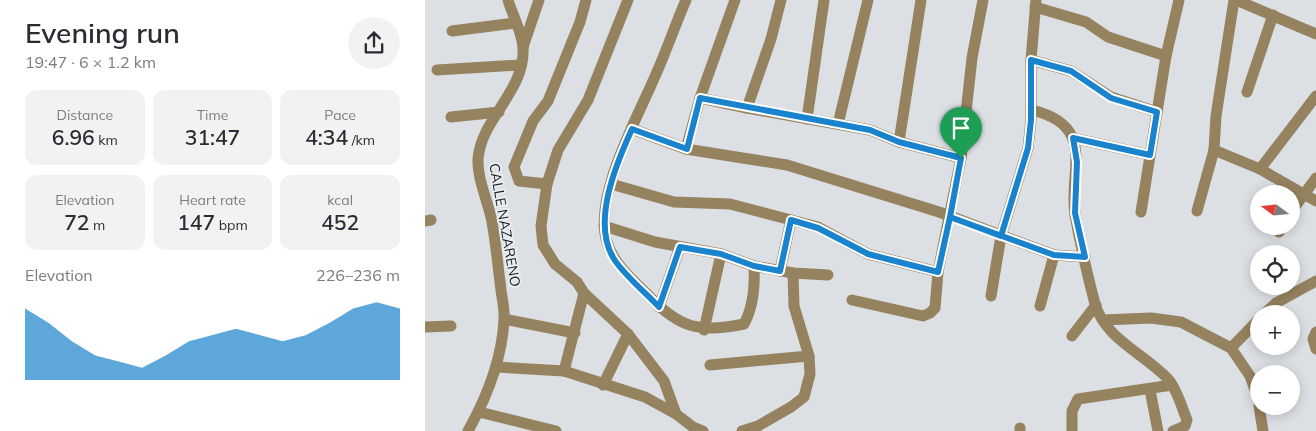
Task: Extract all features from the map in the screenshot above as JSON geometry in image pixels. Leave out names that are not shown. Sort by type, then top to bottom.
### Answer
[{"type":"street","name":"CALLE NAZARENO","points":[[469,431],[479,412],[497,367],[505,319],[493,228],[479,171],[478,158],[481,145],[512,93],[520,65],[523,47],[508,0]]},
{"type":"street","points":[[523,47],[539,0]]},
{"type":"street","points":[[547,184],[519,181],[514,167],[533,121],[548,101],[586,0]]},
{"type":"street","points":[[628,0],[588,100],[557,150],[547,184],[541,226],[543,245],[555,264],[577,282],[584,293],[628,334],[664,381],[676,414]]},
{"type":"street","points":[[686,0],[611,184],[604,226],[614,259],[659,307],[679,322],[704,330],[744,324],[752,303],[754,266]]},
{"type":"street","points":[[687,149],[700,98],[735,0]]},
{"type":"street","points":[[747,108],[771,39],[781,0]]},
{"type":"street","points":[[807,119],[824,0]]},
{"type":"street","points":[[838,124],[868,0]]},
{"type":"street","points":[[899,142],[921,0]]},
{"type":"street","points":[[853,300],[923,316],[931,313],[935,308],[938,272],[961,158],[972,58],[983,0]]},
{"type":"street","points":[[1141,212],[1167,56],[1179,0]]},
{"type":"street","points":[[1197,211],[1214,150],[1216,116],[1235,0],[1316,34]]},
{"type":"street","points":[[991,296],[1001,236],[1028,148],[1035,3],[1086,22],[1108,38],[1167,56]]},
{"type":"street","points":[[1247,92],[1273,15]]},
{"type":"street","points":[[452,31],[515,23]]},
{"type":"street","points":[[1031,60],[1071,71],[1111,98],[1157,112]]},
{"type":"street","points":[[437,70],[520,65]]},
{"type":"street","points":[[1260,169],[1316,96]]},
{"type":"street","points":[[700,98],[870,130],[899,142],[961,158]]},
{"type":"street","points":[[1031,110],[1046,113],[1062,124],[1073,138],[1077,162],[1075,213],[1096,306],[1103,320],[1120,342],[1153,364],[1172,385],[1187,420],[1185,426],[1173,431]]},
{"type":"street","points":[[451,117],[499,112]]},
{"type":"street","points":[[632,129],[687,149],[787,165],[950,217],[1054,255],[1085,257]]},
{"type":"street","points":[[1073,138],[1150,155]]},
{"type":"street","points":[[1214,150],[1260,169],[1316,201]]},
{"type":"street","points":[[1300,200],[1316,178]]},
{"type":"street","points":[[611,184],[674,202],[730,204],[791,220],[818,228],[868,254],[938,272]]},
{"type":"street","points":[[780,271],[791,220]]},
{"type":"street","points":[[604,226],[680,247],[721,254],[754,266],[793,273],[828,275]]},
{"type":"street","points":[[659,307],[680,247]]},
{"type":"street","points":[[704,330],[721,254]]},
{"type":"street","points":[[1039,306],[1054,255]]},
{"type":"street","points":[[742,431],[758,426],[791,408],[804,397],[809,374],[809,356],[793,306],[793,273]]},
{"type":"street","points":[[1274,305],[1316,281]]},
{"type":"street","points":[[564,371],[584,293]]},
{"type":"street","points":[[1073,336],[1096,306]]},
{"type":"street","points":[[1103,320],[1151,318],[1181,322],[1231,348],[1250,376]]},
{"type":"street","points":[[505,319],[575,333]]},
{"type":"street","points":[[425,327],[451,326]]},
{"type":"street","points":[[1231,348],[1250,328]]},
{"type":"street","points":[[1316,332],[1313,339],[1316,350]]},
{"type":"street","points":[[603,385],[628,334]]},
{"type":"street","points":[[710,365],[809,356]]},
{"type":"street","points":[[497,367],[564,371],[645,397],[676,414],[693,427],[703,431]]},
{"type":"street","points":[[1073,431],[1072,411],[1078,399],[1150,390],[1172,385]]},
{"type":"street","points":[[1150,390],[1159,431]]},
{"type":"street","points":[[479,412],[556,431]]},
{"type":"street","points":[[1260,415],[1263,431]]},
{"type":"route","points":[[961,158],[899,142],[870,130],[700,98],[687,149],[632,129],[611,184],[604,226],[614,259],[659,307],[680,247],[721,254],[754,266],[780,271],[791,220],[818,228],[868,254],[938,272],[950,217],[1001,236],[1028,148],[1031,120],[1031,60],[1071,71],[1111,98],[1157,112],[1150,155],[1073,138],[1077,162],[1075,213],[1085,257],[1054,255],[1001,236],[950,217],[961,158]]}]
